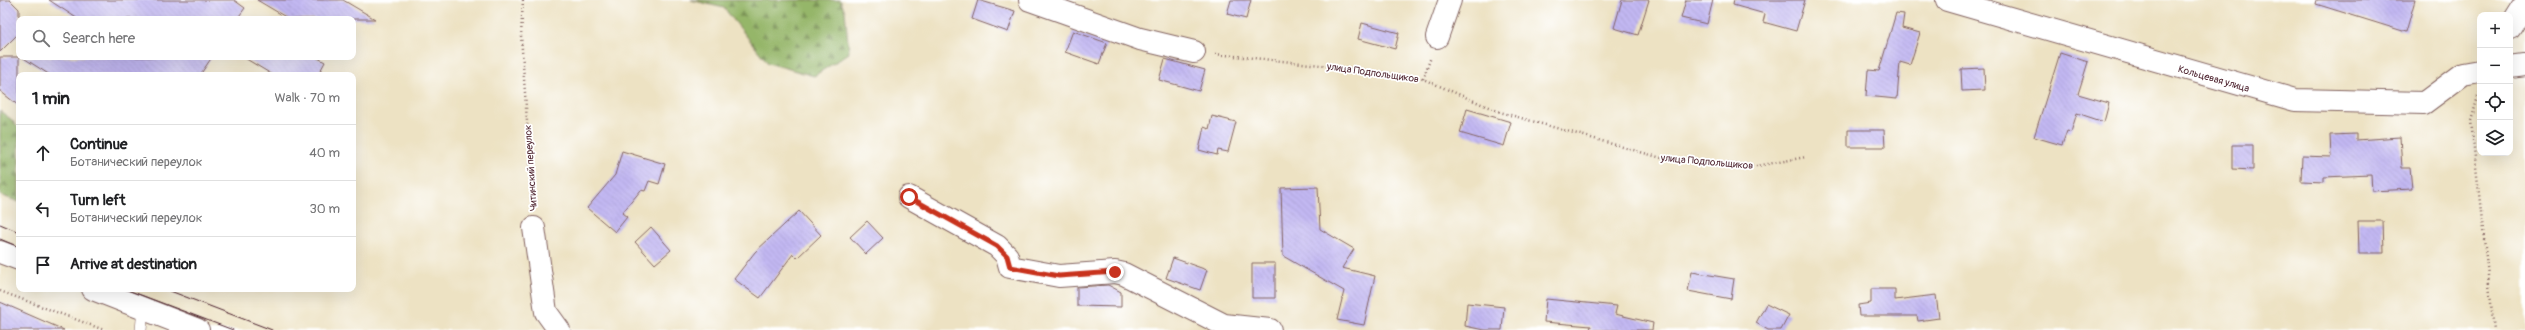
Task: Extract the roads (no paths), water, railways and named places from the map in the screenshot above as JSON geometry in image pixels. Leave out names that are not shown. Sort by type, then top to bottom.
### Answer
[{"type":"street","points":[[1030,0],[1140,39],[1194,52]]},
{"type":"street","points":[[1437,38],[1450,0]]},
{"type":"street","name":"Кольцевая улица","points":[[1947,0],[2294,100],[2424,103],[2463,74],[2477,72]]},
{"type":"street","points":[[2513,23],[2525,4]]},
{"type":"street","points":[[2513,67],[2525,65]]},
{"type":"street","points":[[909,197],[997,246],[1007,256],[1010,267],[1059,276],[1115,272],[1124,274],[1224,325],[1270,330]]},
{"type":"street","points":[[534,228],[546,312],[559,330]]},
{"type":"street","points":[[0,252],[16,258]]},
{"type":"street","points":[[98,292],[142,319],[198,330]]},
{"type":"tram line","points":[[0,224],[16,231]]},
{"type":"tram line","points":[[0,239],[16,246]]},
{"type":"tram line","points":[[133,292],[233,330]]},
{"type":"tram line","points":[[173,292],[272,330]]}]
